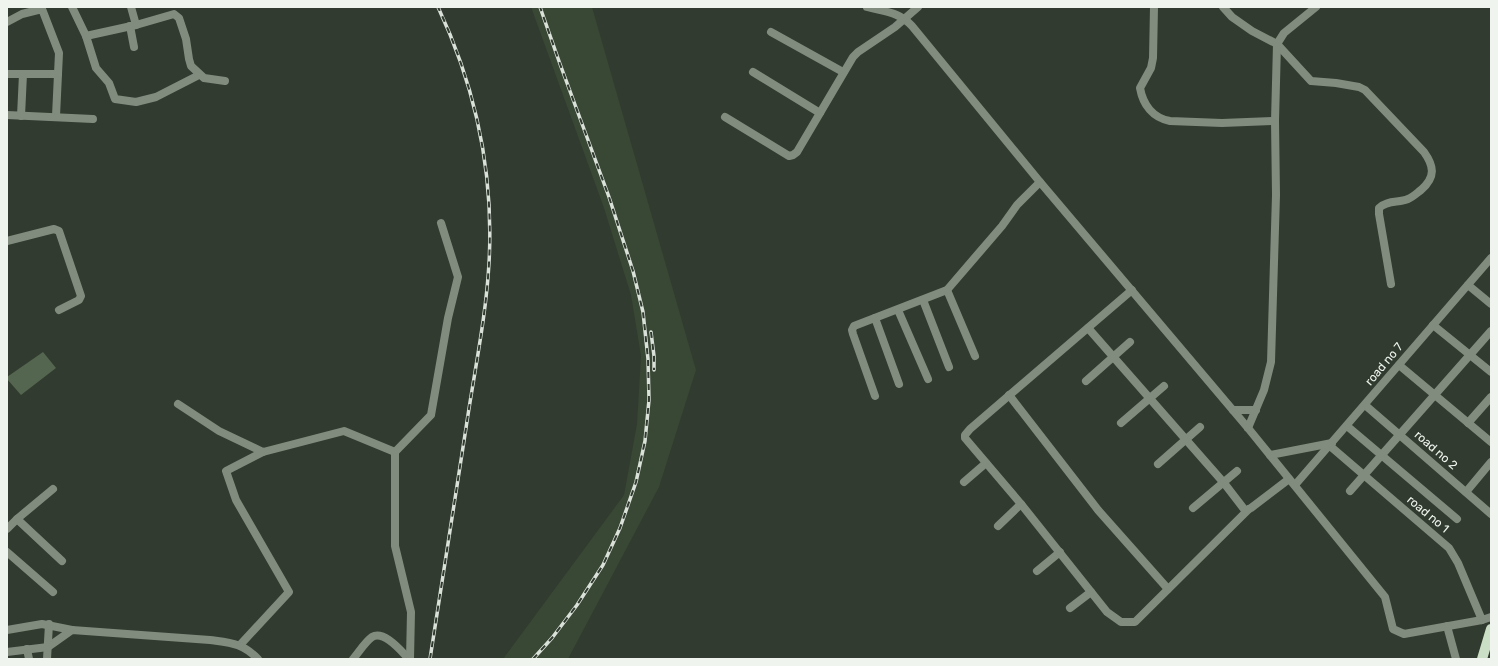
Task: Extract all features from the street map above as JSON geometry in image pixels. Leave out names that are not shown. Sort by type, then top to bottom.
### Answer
[{"type":"main road","points":[[1482,659],[1491,630]]},
{"type":"street","points":[[72,7],[86,36],[96,68],[109,83],[115,99],[136,102],[156,97],[199,75]]},
{"type":"street","points":[[132,7],[134,47]]},
{"type":"street","points":[[166,7],[168,16]]},
{"type":"street","points":[[867,7],[899,15],[905,18],[1040,182],[1248,428],[1385,597],[1393,629],[1404,634],[1482,620],[1491,617]]},
{"type":"street","points":[[725,117],[788,156],[793,155],[797,152],[853,57],[918,7]]},
{"type":"street","points":[[1154,7],[1153,58],[1151,68],[1140,88],[1145,104],[1151,112],[1170,121],[1222,123],[1275,121]]},
{"type":"street","points":[[1223,7],[1232,17],[1252,31],[1277,44],[1311,81],[1336,83],[1359,87],[1365,90],[1430,160],[1433,170],[1426,186],[1409,199],[1386,203],[1379,208],[1391,284]]},
{"type":"street","points":[[1248,428],[1268,379],[1271,362],[1276,195],[1275,121],[1277,44],[1284,33],[1316,7]]},
{"type":"street","points":[[7,22],[20,10],[42,9],[57,47],[59,59],[56,116]]},
{"type":"street","points":[[86,36],[174,14],[179,18],[186,39],[189,62],[199,75],[208,79],[225,81]]},
{"type":"street","points":[[771,32],[843,72]]},
{"type":"street","points":[[752,72],[820,113]]},
{"type":"street","points":[[7,74],[58,74]]},
{"type":"street","points":[[21,116],[23,74]]},
{"type":"street","points":[[7,115],[56,116],[93,119]]},
{"type":"street","points":[[875,396],[852,330],[854,326],[947,290],[1002,226],[1017,205],[1040,182]]},
{"type":"street","points":[[409,659],[411,612],[395,546],[395,452],[431,415],[448,318],[458,277],[441,223]]},
{"type":"street","points":[[7,241],[37,232],[54,229],[59,231],[81,296],[78,300],[59,310]]},
{"type":"street","name":"road no 7","points":[[1009,396],[965,435],[965,438],[1021,504],[1107,612],[1121,622],[1135,622],[1249,510],[1292,482],[1332,444],[1491,258]]},
{"type":"street","points":[[1468,285],[1491,304]]},
{"type":"street","points":[[947,290],[975,356]]},
{"type":"street","points":[[1132,290],[1009,396],[1098,510],[1168,589]]},
{"type":"street","points":[[923,300],[949,367]]},
{"type":"street","points":[[898,310],[928,379]]},
{"type":"street","points":[[875,318],[899,384]]},
{"type":"street","points":[[1433,325],[1491,372]]},
{"type":"street","points":[[1088,328],[1223,482],[1244,509],[1249,510]]},
{"type":"street","points":[[1350,491],[1491,331]]},
{"type":"street","points":[[1086,380],[1130,342]]},
{"type":"street","points":[[1399,365],[1491,442]]},
{"type":"street","points":[[1121,423],[1164,386]]},
{"type":"street","points":[[1468,422],[1491,397]]},
{"type":"street","points":[[178,404],[219,431],[263,452]]},
{"type":"street","name":"road no 2","points":[[1365,405],[1491,514]]},
{"type":"street","points":[[1233,410],[1256,410]]},
{"type":"street","points":[[1347,426],[1457,519]]},
{"type":"street","points":[[1158,464],[1200,427]]},
{"type":"street","points":[[240,646],[289,592],[236,500],[226,471],[263,452],[344,431],[395,452]]},
{"type":"street","points":[[1270,455],[1332,444]]},
{"type":"street","name":"road no 1","points":[[1332,444],[1364,475],[1449,548],[1458,563],[1482,620]]},
{"type":"street","points":[[1466,492],[1491,462]]},
{"type":"street","points":[[964,482],[986,464]]},
{"type":"street","points":[[1193,508],[1237,471]]},
{"type":"street","points":[[7,529],[53,489]]},
{"type":"street","points":[[998,526],[1021,504]]},
{"type":"street","points":[[17,519],[62,561]]},
{"type":"street","points":[[7,552],[53,592]]},
{"type":"street","points":[[1037,571],[1060,552]]},
{"type":"street","points":[[1070,608],[1091,592]]},
{"type":"street","points":[[7,630],[49,624],[72,630],[210,640],[240,646],[258,659]]},
{"type":"street","points":[[47,659],[49,624]]},
{"type":"street","points":[[1447,626],[1456,659]]},
{"type":"street","points":[[7,652],[48,647],[72,630]]},
{"type":"street","points":[[353,659],[368,641],[373,637],[378,636],[389,640],[409,659]]},
{"type":"street","points":[[27,649],[29,659]]},
{"type":"shaded area","points":[[531,7],[592,7],[696,370],[659,487],[568,659],[503,659],[624,495],[637,424],[641,356],[631,295],[604,208]]},
{"type":"shaded area","points":[[43,352],[56,368],[21,395],[7,379],[7,377]]},
{"type":"railway","points":[[430,659],[483,325],[489,263],[490,230],[485,164],[480,132],[463,69],[438,7]]},
{"type":"railway","points":[[533,659],[552,638],[577,605],[603,565],[620,528],[636,482],[645,441],[649,400],[648,359],[643,312],[633,271],[609,197],[540,7]]},
{"type":"railway","points":[[651,332],[654,370]]}]
